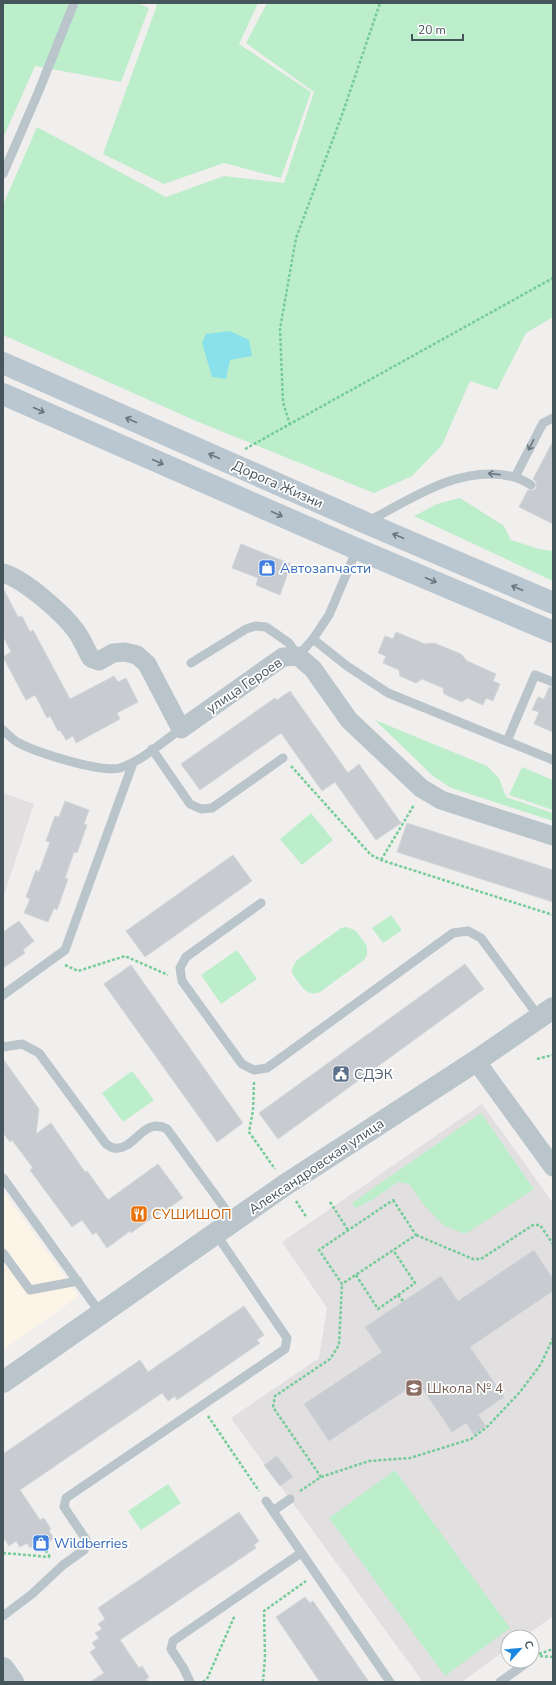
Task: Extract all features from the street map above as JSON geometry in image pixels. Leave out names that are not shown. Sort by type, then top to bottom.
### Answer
[{"type":"main road","name":"Дорога Жизни","points":[[3,363],[366,523],[553,603]]},
{"type":"main road","name":"Дорога Жизни","points":[[3,394],[357,549],[553,632]]},
{"type":"street","points":[[3,573],[28,587],[56,608],[76,631],[91,658],[99,661],[113,653],[125,652],[137,655],[147,664],[181,729]]},
{"type":"street","name":"улица Героев","points":[[181,729],[284,657],[298,656],[313,669],[349,720],[421,788],[441,800],[553,836]]},
{"type":"street","name":"Александровская улица","points":[[3,1382],[285,1185],[476,1060],[546,1012]]},
{"type":"street","points":[[476,1060],[553,1167]]},
{"type":"street","points":[[3,1668],[13,1682]]},
{"type":"lane","points":[[3,174],[38,93],[74,3]]},
{"type":"lane","points":[[515,477],[542,423],[553,418]]},
{"type":"lane","points":[[366,523],[446,482],[464,476],[487,474],[515,477],[531,485]]},
{"type":"lane","points":[[192,663],[246,629],[255,626],[266,627],[289,643],[298,656],[313,639],[329,615],[357,549]]},
{"type":"lane","points":[[313,639],[347,666],[388,692],[553,760]]},
{"type":"lane","points":[[506,741],[535,675],[553,682]]},
{"type":"lane","points":[[3,730],[16,742],[45,754],[101,768],[117,768],[133,763],[181,729]]},
{"type":"lane","points":[[152,749],[190,804],[201,809],[212,808],[283,758]]},
{"type":"lane","points":[[3,995],[65,950],[133,763]]},
{"type":"lane","points":[[261,904],[186,957],[180,968],[182,981],[242,1064],[254,1070],[267,1068],[453,933],[468,931],[481,938],[546,1012]]},
{"type":"lane","points":[[3,1047],[22,1044],[39,1053],[106,1144],[114,1148],[124,1147],[151,1127],[160,1125],[168,1130],[234,1221]]},
{"type":"lane","points":[[3,1178],[101,1314]]},
{"type":"lane","points":[[3,1616],[32,1594],[63,1564],[84,1550],[87,1541],[64,1507],[66,1498],[285,1349],[287,1338],[216,1234]]},
{"type":"lane","points":[[3,1253],[30,1290],[78,1282]]},
{"type":"lane","points":[[273,1511],[290,1499]]},
{"type":"lane","points":[[266,1501],[390,1682]]},
{"type":"lane","points":[[190,1682],[184,1669],[171,1649],[173,1641],[301,1553]]},
{"type":"lane","points":[[500,1682],[518,1669]]},
{"type":"path","points":[[290,426],[283,402],[280,329],[296,238],[342,115],[380,3]]},
{"type":"path","points":[[243,451],[553,278]]},
{"type":"path","points":[[283,758],[371,855],[381,860],[553,916]]},
{"type":"path","points":[[381,860],[416,803]]},
{"type":"path","points":[[52,959],[78,971],[125,956],[182,981]]},
{"type":"path","points":[[537,1059],[553,1055]]},
{"type":"path","points":[[254,1070],[253,1110],[249,1132],[278,1175]]},
{"type":"path","points":[[292,1195],[307,1218]]},
{"type":"path","points":[[321,1477],[272,1407],[275,1396],[330,1359],[339,1345],[342,1284],[319,1250],[393,1200],[416,1235],[473,1260],[481,1259],[533,1225],[540,1225],[553,1244]]},
{"type":"path","points":[[330,1202],[348,1230]]},
{"type":"path","points":[[342,1284],[416,1235]]},
{"type":"path","points":[[356,1275],[378,1309],[415,1284],[393,1250]]},
{"type":"path","points":[[398,1295],[403,1301]]},
{"type":"path","points":[[290,1499],[321,1477],[370,1461],[410,1458],[471,1438],[487,1427],[520,1392],[541,1364],[553,1338]]},
{"type":"path","points":[[201,1406],[266,1501]]},
{"type":"path","points":[[3,1553],[50,1557]]},
{"type":"path","points":[[263,1682],[265,1657],[264,1611],[316,1574]]},
{"type":"path","points":[[203,1682],[207,1679],[245,1592]]},
{"type":"path","points":[[540,1654],[553,1649]]},
{"type":"path","points":[[540,1657],[553,1657]]},
{"type":"shaded area","points":[[3,793],[34,804],[5,892],[3,893]]},
{"type":"shaded area","name":"Школа № 4","points":[[482,1104],[553,1203],[553,1616],[535,1629],[500,1629],[500,1654],[462,1682],[423,1682],[231,1418],[319,1358],[327,1308],[282,1242]]},
{"type":"shaded area","points":[[3,1191],[79,1296],[3,1350]]},
{"type":"green space","points":[[3,3],[138,3],[149,8],[121,82],[35,66],[3,138]]},
{"type":"green space","points":[[154,3],[258,3],[239,44],[311,92],[281,178],[224,163],[164,184],[103,154],[157,5]]},
{"type":"green space","points":[[267,3],[553,3],[553,317],[526,333],[497,390],[470,381],[442,445],[412,476],[374,493],[196,421],[3,335],[3,205],[37,127],[166,197],[224,176],[284,183],[314,92],[246,43]]},
{"type":"green space","points":[[460,498],[504,526],[511,540],[539,549],[553,551],[553,581],[414,516],[437,504]]},
{"type":"green space","points":[[375,720],[487,766],[499,778],[506,797],[553,813],[553,821],[451,788],[433,776]]},
{"type":"green space","points":[[522,767],[553,780],[553,810],[509,795]]},
{"type":"green space","points":[[311,813],[333,840],[302,865],[280,839]]},
{"type":"green space","points":[[391,915],[402,930],[383,943],[372,928]]},
{"type":"green space","points":[[347,927],[356,931],[367,946],[367,955],[364,960],[320,992],[308,992],[301,986],[293,975],[292,970],[294,964],[297,960],[341,928]]},
{"type":"green space","points":[[237,950],[257,979],[221,1004],[201,975]]},
{"type":"green space","points":[[132,1071],[154,1100],[123,1122],[102,1093]]},
{"type":"green space","points":[[481,1113],[534,1189],[465,1234],[443,1225],[423,1204],[409,1184],[398,1182],[372,1200],[355,1208],[352,1203]]},
{"type":"green space","points":[[395,1470],[510,1628],[500,1629],[500,1635],[445,1676],[329,1518]]},
{"type":"green space","points":[[168,1484],[181,1503],[141,1530],[128,1511]]},
{"type":"water","points":[[230,331],[249,340],[252,356],[230,360],[226,379],[212,377],[202,343],[206,334]]},
{"type":"building","points":[[553,441],[553,524],[519,507],[528,490],[534,490],[536,488],[536,482],[533,479]]},
{"type":"building","points":[[241,544],[291,564],[280,595],[256,585],[258,578],[232,568]]},
{"type":"building","points":[[3,588],[18,617],[22,616],[30,632],[33,630],[70,699],[114,676],[118,682],[126,678],[138,702],[117,713],[120,719],[76,743],[73,736],[66,740],[60,730],[58,731],[50,716],[47,718],[35,695],[26,700],[3,657],[11,652],[3,636]]},
{"type":"building","points":[[396,632],[425,644],[434,643],[461,654],[467,661],[496,674],[493,681],[500,684],[493,701],[486,698],[483,705],[467,698],[462,702],[444,694],[443,688],[422,679],[416,683],[400,676],[399,670],[383,663],[386,656],[378,653],[385,636],[393,639]]},
{"type":"building","points":[[549,687],[553,688],[553,732],[534,724],[539,712],[532,710],[538,697],[544,699]]},
{"type":"building","points":[[290,691],[348,773],[359,764],[401,823],[376,840],[335,782],[322,791],[281,733],[200,790],[181,764],[275,698],[277,700]]},
{"type":"building","points":[[65,801],[89,810],[84,824],[87,825],[77,853],[74,852],[65,878],[68,879],[57,910],[54,908],[48,922],[24,913],[30,899],[26,897],[36,870],[39,872],[50,842],[46,841],[55,816],[59,817]]},
{"type":"building","points":[[407,823],[553,870],[553,902],[397,852]]},
{"type":"building","points":[[233,855],[252,881],[145,957],[126,931]]},
{"type":"building","points":[[19,921],[34,941],[23,950],[25,953],[3,968],[3,932]]},
{"type":"building","points":[[465,964],[484,989],[278,1139],[259,1113]]},
{"type":"building","points":[[131,965],[243,1123],[217,1142],[104,984]]},
{"type":"building","points":[[3,1059],[39,1109],[36,1134],[51,1123],[85,1172],[87,1171],[108,1200],[158,1164],[183,1198],[131,1233],[130,1231],[107,1248],[96,1232],[93,1235],[82,1220],[72,1227],[30,1170],[33,1168],[12,1140],[10,1142],[3,1133]]},
{"type":"building","points":[[534,1250],[553,1279],[553,1291],[470,1347],[504,1397],[478,1415],[486,1426],[474,1435],[466,1423],[452,1432],[418,1382],[329,1441],[304,1404],[382,1352],[365,1327],[441,1276],[458,1301]]},
{"type":"building","points":[[244,1306],[264,1335],[257,1340],[260,1343],[177,1400],[175,1396],[168,1401],[162,1393],[20,1490],[40,1520],[44,1518],[51,1529],[49,1531],[54,1538],[40,1548],[36,1543],[30,1548],[27,1543],[20,1547],[16,1541],[9,1546],[3,1537],[3,1454],[140,1360],[148,1372]]},
{"type":"building","points":[[277,1456],[293,1477],[280,1486],[264,1465]]},
{"type":"building","points":[[239,1512],[259,1541],[254,1545],[256,1548],[120,1640],[139,1668],[142,1666],[149,1677],[146,1679],[148,1682],[90,1682],[104,1673],[90,1652],[96,1648],[92,1643],[99,1638],[95,1633],[102,1629],[98,1624],[105,1619],[98,1608]]},
{"type":"building","points":[[305,1597],[310,1603],[313,1601],[369,1682],[320,1682],[276,1617]]},
{"type":"place","name":"Автозапчасти","points":[[267,568]]},
{"type":"place","name":"СДЭК","points":[[341,1074]]},
{"type":"place","name":"СУШИШОП","points":[[139,1214]]},
{"type":"place","name":"Школа № 4","points":[[414,1388]]},
{"type":"place","name":"Wildberries","points":[[41,1543]]}]
